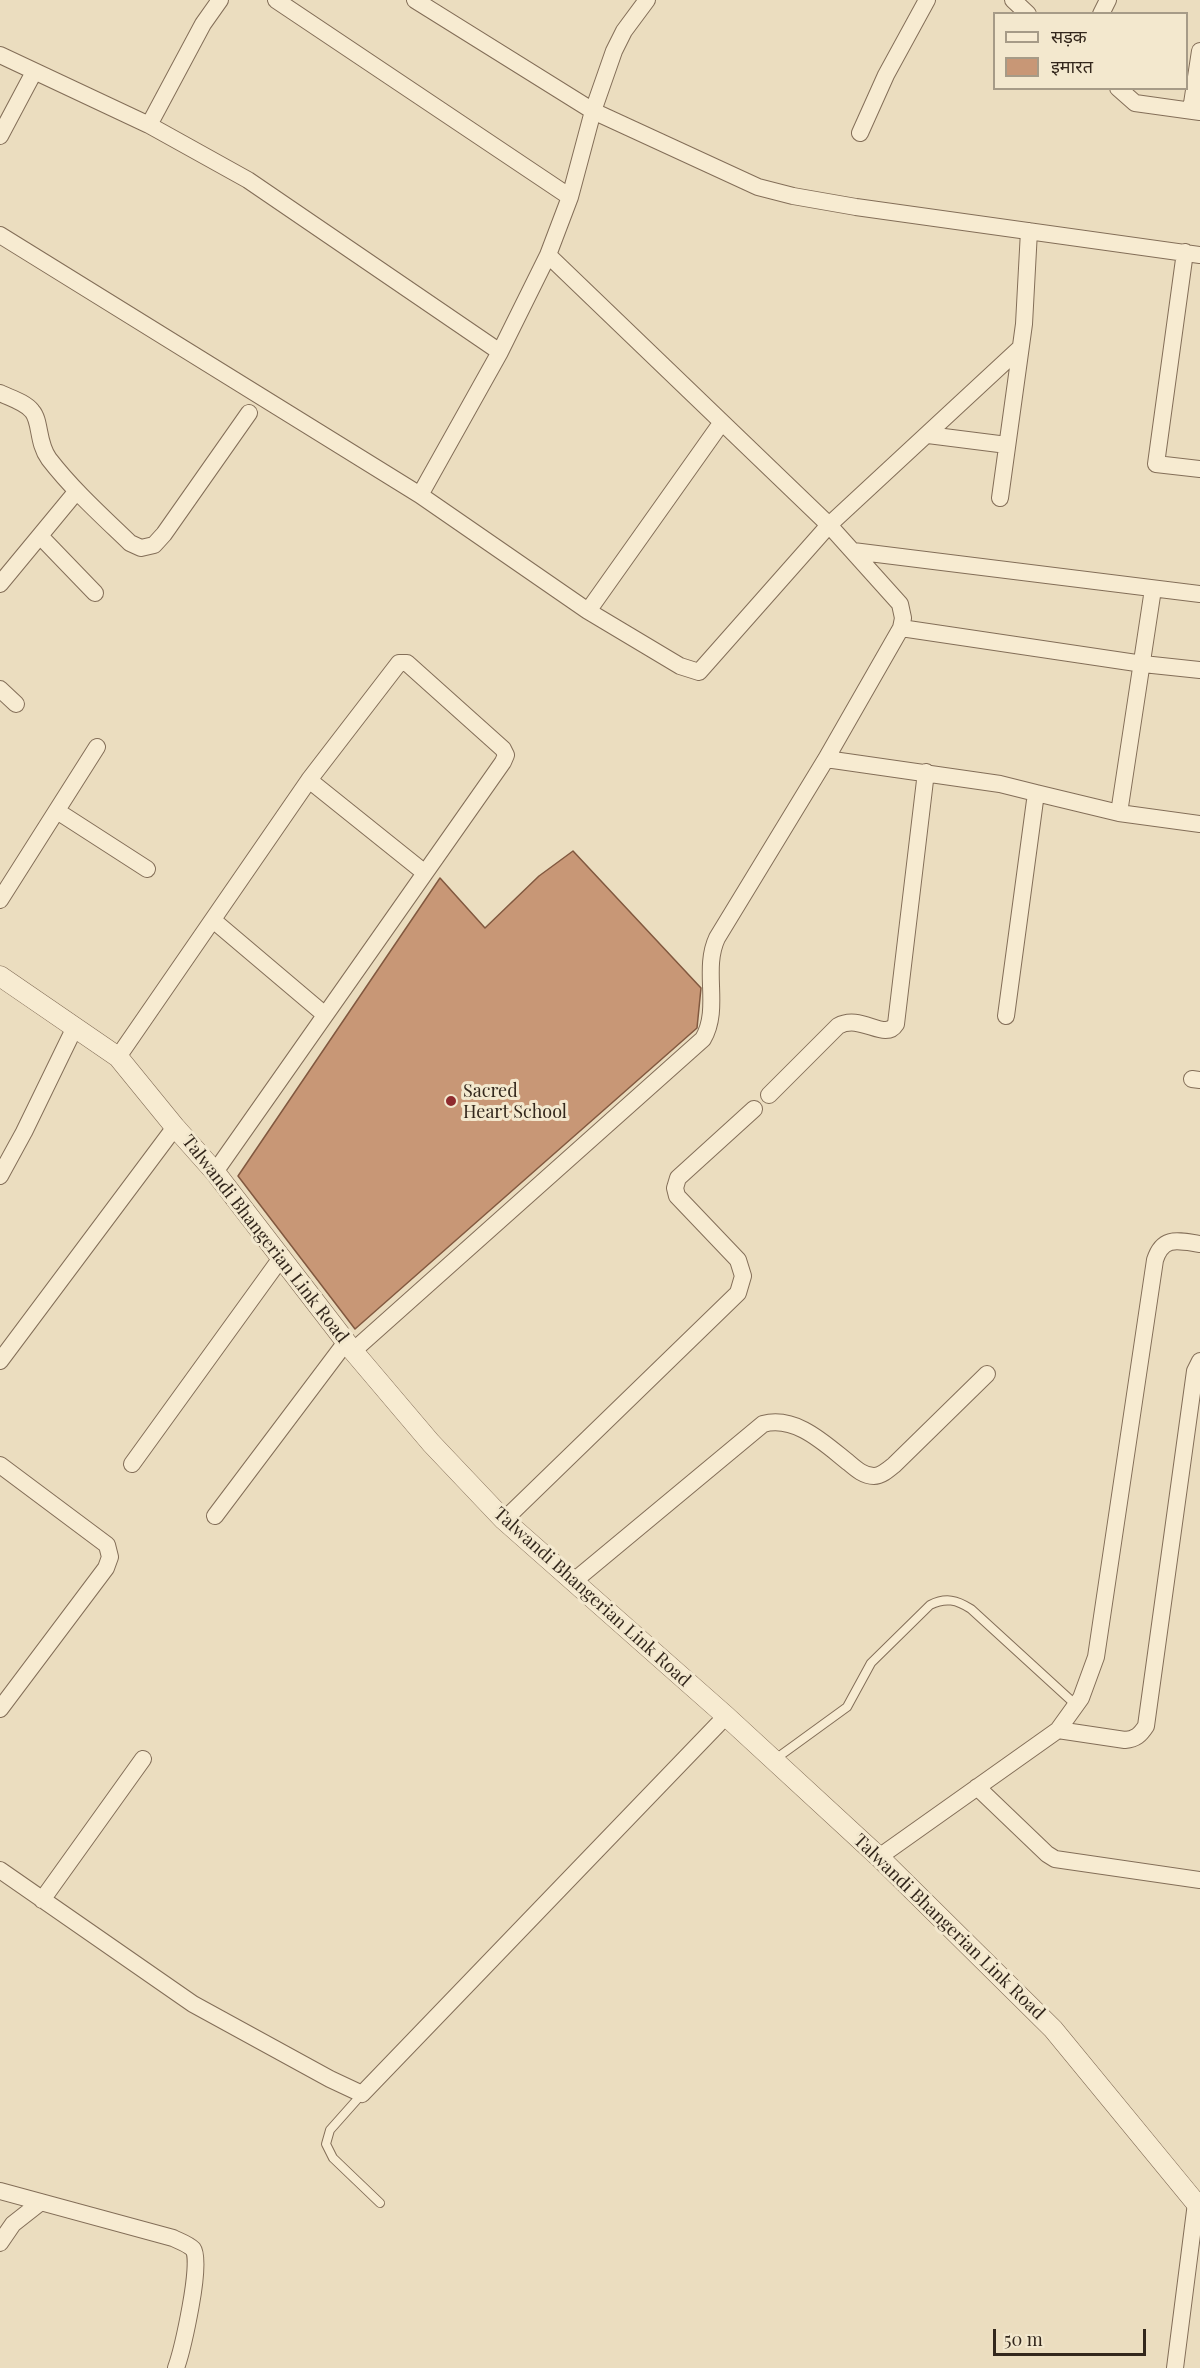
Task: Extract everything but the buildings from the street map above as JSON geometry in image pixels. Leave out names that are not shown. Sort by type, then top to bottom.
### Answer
[{"type":"street","points":[[149,125],[203,24],[220,0]]},
{"type":"street","points":[[276,0],[570,197]]},
{"type":"street","points":[[415,0],[593,111],[775,193],[856,207],[1192,254],[1156,464],[1200,469]]},
{"type":"street","points":[[420,495],[500,352],[548,255],[570,197],[593,111],[619,40],[647,0]]},
{"type":"street","points":[[860,133],[886,75],[927,0]]},
{"type":"street","points":[[1012,0],[1026,12]]},
{"type":"street","points":[[1120,90],[1135,103],[1196,111],[1200,51]]},
{"type":"street","points":[[0,55],[149,125],[248,180],[500,352]]},
{"type":"street","points":[[0,136],[34,72]]},
{"type":"street","points":[[1000,498],[1024,324],[1029,231]]},
{"type":"street","points":[[2,241],[420,495],[588,611],[680,666],[699,672],[829,525],[1020,348]]},
{"type":"street","points":[[214,1516],[349,1346],[703,1039],[710,1023],[709,972],[712,947],[826,759],[901,628],[903,618],[900,604],[854,551],[548,255]]},
{"type":"street","points":[[0,393],[33,412],[37,419],[42,446],[76,492],[130,543],[141,548],[154,545],[164,534],[249,413]]},
{"type":"street","points":[[588,611],[722,422]]},
{"type":"street","points":[[928,435],[1007,445]]},
{"type":"street","points":[[0,584],[76,492]]},
{"type":"street","points":[[40,536],[95,593]]},
{"type":"street","points":[[854,551],[1200,594]]},
{"type":"street","points":[[1119,813],[1153,589]]},
{"type":"street","points":[[901,628],[1143,664],[1200,670]]},
{"type":"street","points":[[118,1057],[309,780],[399,663],[406,663],[503,749],[506,755],[215,1172]]},
{"type":"street","points":[[0,688],[16,704]]},
{"type":"street","points":[[0,900],[98,747]]},
{"type":"street","points":[[826,759],[1000,784],[1119,813],[1200,824]]},
{"type":"street","points":[[769,1095],[838,1026],[853,1021],[886,1031],[893,1029],[896,1024],[926,772]]},
{"type":"street","points":[[309,780],[425,873]]},
{"type":"street","points":[[1006,1016],[1036,794]]},
{"type":"street","points":[[57,811],[147,869]]},
{"type":"street","points":[[213,920],[324,1014]]},
{"type":"street","name":"Talwandi Bhangerian Link Road","points":[[0,976],[118,1057],[215,1172],[349,1346],[431,1443],[504,1520],[726,1716],[879,1857],[1053,2029],[1199,2205]]},
{"type":"street","points":[[0,1176],[75,1027]]},
{"type":"street","points":[[504,1520],[738,1293],[743,1276],[738,1260],[677,1196],[675,1188],[678,1178],[754,1109]]},
{"type":"street","points":[[0,1361],[175,1127]]},
{"type":"street","points":[[879,1857],[1058,1730],[1087,1685],[1096,1657],[1155,1260],[1158,1251],[1167,1243],[1180,1241],[1200,1244]]},
{"type":"street","points":[[132,1464],[280,1258]]},
{"type":"street","points":[[1058,1730],[1125,1740],[1133,1739],[1141,1734],[1146,1726],[1196,1371],[1200,1361]]},
{"type":"street","points":[[574,1581],[763,1424],[783,1422],[794,1425],[816,1437],[865,1475],[874,1476],[884,1473],[894,1465],[987,1374]]},
{"type":"street","points":[[0,1465],[107,1545],[110,1557],[106,1568],[0,1708]]},
{"type":"street","points":[[0,1870],[193,2004],[330,2079],[362,2094],[726,1716]]},
{"type":"street","points":[[42,1900],[144,1759]]},
{"type":"street","points":[[977,1787],[1055,1859],[1200,1880]]},
{"type":"street","points":[[0,2191],[172,2238],[192,2249],[196,2256],[195,2271],[186,2330],[176,2368]]},
{"type":"street","points":[[0,2243],[12,2224],[41,2202]]},
{"type":"street","points":[[1175,2368],[1199,2205]]},
{"type":"lane","points":[[774,1760],[847,1707],[866,1671],[879,1653],[930,1605],[940,1600],[960,1602],[971,1609],[1076,1705]]},
{"type":"lane","points":[[362,2094],[330,2130],[326,2144],[333,2158],[380,2203]]},
{"type":"place","name":"Sacred Heart School","points":[[451,1101]]}]
